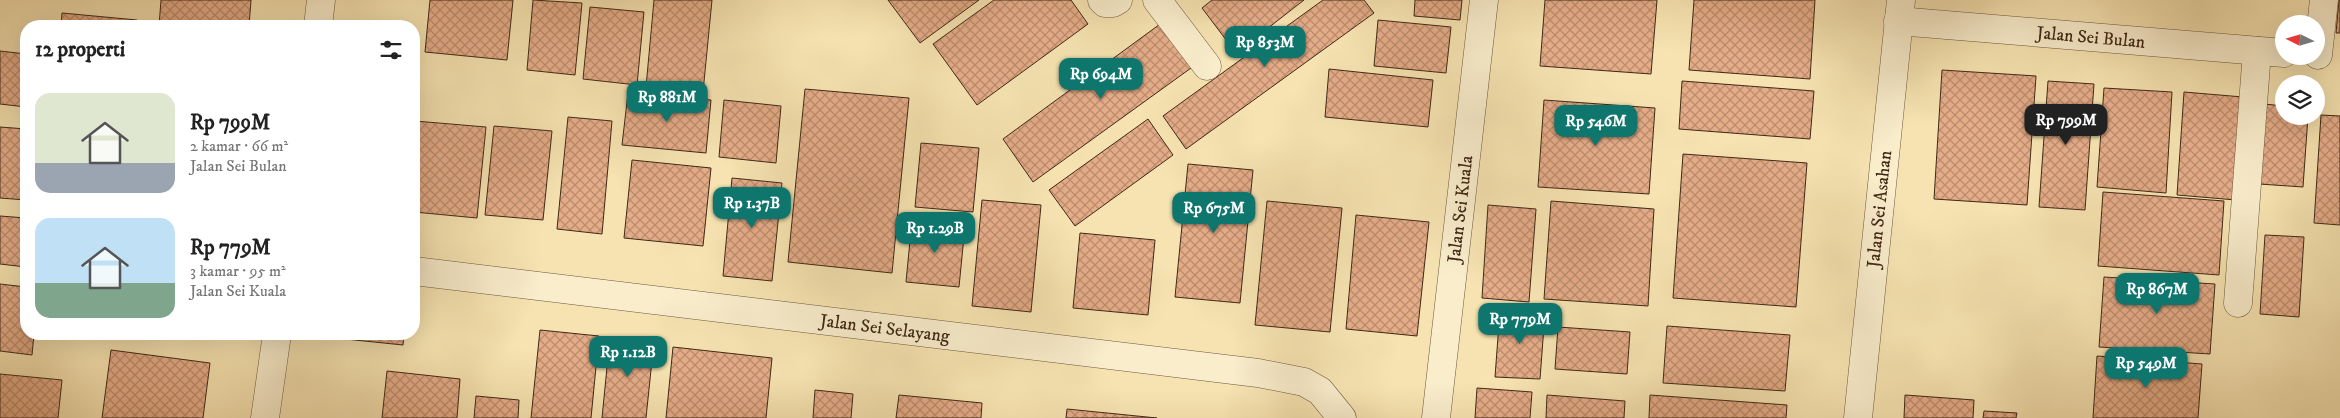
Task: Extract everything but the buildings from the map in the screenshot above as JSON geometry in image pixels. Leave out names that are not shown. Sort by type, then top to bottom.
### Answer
[{"type":"street","points":[[319,20],[321,0]]},
{"type":"street","points":[[1102,0],[1105,3],[1113,3],[1118,0]]},
{"type":"street","points":[[1157,0],[1207,66]]},
{"type":"street","name":"Jalan Sei Kuala","points":[[1436,418],[1484,0]]},
{"type":"street","points":[[2324,0],[2324,15]]},
{"type":"street","name":"Jalan Sei Bulan","points":[[1900,11],[2271,52]]},
{"type":"street","name":"Jalan Sei Asahan","points":[[1858,418],[1900,11]]},
{"type":"street","points":[[2238,303],[2271,52]]},
{"type":"street","name":"Jalan Sei Selayang","points":[[420,272],[1276,376],[1304,382],[1320,390],[1342,418]]},
{"type":"street","points":[[265,418],[276,340]]}]
